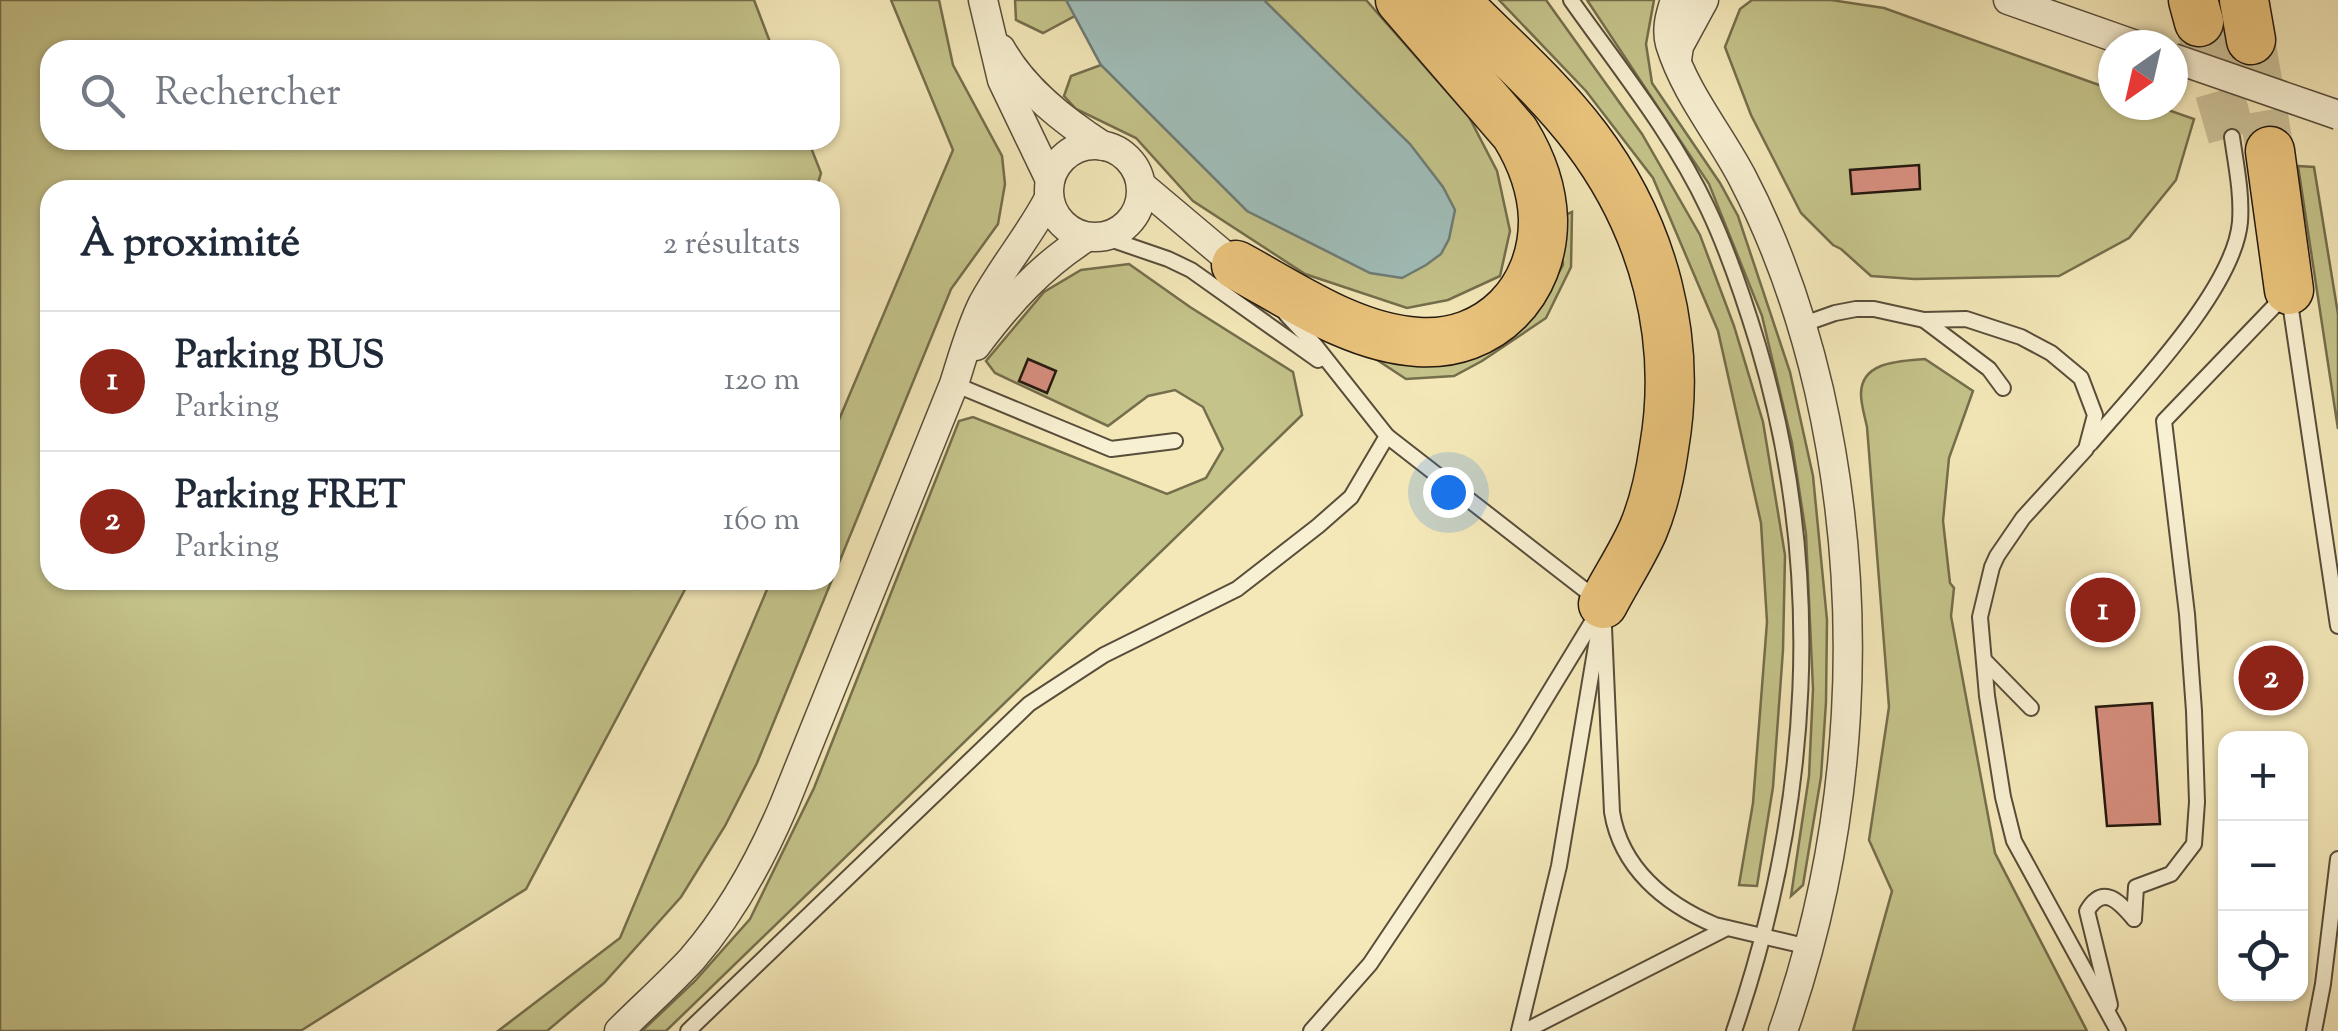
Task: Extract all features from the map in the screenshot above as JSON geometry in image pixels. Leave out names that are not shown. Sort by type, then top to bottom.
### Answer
[{"type":"highway","points":[[1236,264],[1346,323],[1414,342],[1454,341],[1486,328],[1524,289],[1538,254],[1543,216],[1527,154],[1506,123],[1400,0]]},
{"type":"highway","points":[[1454,0],[1587,139],[1621,190],[1658,281],[1670,346],[1671,377],[1661,470],[1643,528],[1602,604]]},
{"type":"highway","points":[[2251,144],[2289,290]]},
{"type":"street","points":[[982,0],[1002,80],[1050,189],[1052,208],[1062,224],[1076,233],[1095,237]]},
{"type":"street","points":[[1675,0],[1668,33],[1677,60],[1763,220],[1802,325],[1829,437],[1842,520],[1848,650],[1846,724],[1835,828],[1809,947],[1783,1031]]},
{"type":"street","points":[[1677,60],[1680,46],[1704,0]]},
{"type":"street","points":[[2008,0],[2098,32]]},
{"type":"street","points":[[2188,27],[2338,115]]},
{"type":"street","points":[[956,378],[1019,291],[1064,252],[1120,230],[1140,202],[1135,169],[1124,156],[1103,146],[1044,102],[1017,72],[990,30]]},
{"type":"street","points":[[619,1031],[692,959],[723,918],[762,854],[984,302],[1036,224],[1057,164],[1070,152],[1103,146]]},
{"type":"street","points":[[1140,185],[1236,264]]},
{"type":"lane","points":[[1571,0],[1659,125],[1708,208],[1743,297],[1780,433],[1799,579],[1802,676],[1798,740],[1776,889],[1734,1031]]},
{"type":"lane","points":[[2116,1028],[2014,841],[1987,696],[1980,617],[1992,567],[2024,518],[2182,336],[2210,296],[2229,260],[2240,225],[2240,189],[2251,144]]},
{"type":"lane","points":[[1095,237],[1168,259],[1190,270],[1337,374]]},
{"type":"lane","points":[[1236,264],[1300,328],[1386,436],[1602,604],[1612,812],[1615,830],[1634,866],[1686,912],[1721,926],[1809,947]]},
{"type":"lane","points":[[2289,290],[2338,626]]},
{"type":"lane","points":[[2116,1028],[2087,911],[2100,897],[2110,898],[2134,919],[2136,887],[2172,874],[2194,844],[2198,802],[2187,614],[2164,421],[2289,290]]},
{"type":"lane","points":[[1802,325],[1856,308],[1874,309],[1924,320],[1966,319],[2022,338],[2051,352],[2081,378],[2094,414],[2086,449]]},
{"type":"lane","points":[[1924,320],[1989,370],[2003,388]]},
{"type":"lane","points":[[956,378],[1111,448],[1175,441]]},
{"type":"lane","points":[[688,1031],[1029,704],[1104,655],[1237,589],[1350,497],[1386,436]]},
{"type":"lane","points":[[1311,1031],[1370,964],[1522,737],[1602,604]]},
{"type":"lane","points":[[1522,1031],[1560,866],[1602,604]]},
{"type":"lane","points":[[1984,661],[2031,708]]},
{"type":"lane","points":[[2314,1031],[2338,860]]},
{"type":"lane","points":[[1522,1031],[1721,926]]},
{"type":"shaded area","points":[[0,0],[754,0],[769,40],[40,40],[40,150],[812,150],[821,173],[819,180],[40,180],[40,590],[685,590],[526,889],[302,1030],[0,1031]]},
{"type":"shaded area","points":[[891,0],[939,0],[953,65],[1002,156],[1005,184],[998,224],[951,289],[840,560],[840,417],[953,150]]},
{"type":"shaded area","points":[[1015,0],[1366,0],[1469,117],[1497,171],[1510,231],[1500,276],[1448,300],[1407,308],[1305,274],[1193,201],[1136,138],[1076,109],[1064,96],[1071,76],[1101,65],[1075,16],[1043,33],[1016,20]]},
{"type":"shaded area","points":[[1499,0],[1546,0],[1642,134],[1700,235],[1734,326],[1763,422],[1785,555],[1773,787],[1757,886],[1739,885],[1753,803],[1767,622],[1761,523],[1718,331],[1653,178],[1586,91]]},
{"type":"shaded area","points":[[1587,0],[1654,0],[1646,44],[1652,83],[1738,216],[1790,372],[1813,476],[1827,620],[1821,777],[1803,885],[1791,896],[1809,776],[1813,689],[1806,534],[1792,443],[1762,316],[1709,184]]},
{"type":"shaded area","points":[[1752,0],[1831,0],[1884,8],[2098,85],[2098,120],[2194,119],[2176,180],[2129,238],[2059,276],[1871,276],[1801,213],[1751,115],[1725,47],[1740,9]]},
{"type":"shaded area","points":[[2298,166],[2314,167],[2338,314],[2338,429]]},
{"type":"shaded area","points":[[1572,212],[1571,267],[1546,318],[1482,361],[1454,376],[1406,379],[1362,350],[1498,341],[1537,312],[1563,265],[1560,217]]},
{"type":"shaded area","points":[[1129,264],[1293,372],[1302,415],[666,1031],[642,1031],[695,981],[750,919],[814,788],[959,421],[973,417],[1167,494],[1206,478],[1223,449],[1203,407],[1175,390],[1148,396],[1108,426],[995,373],[986,361],[1044,292],[1081,270]]},
{"type":"shaded area","points":[[1925,359],[1973,391],[1949,458],[1943,521],[1950,583],[1954,588],[1951,616],[1995,853],[2087,1031],[1853,1031],[1892,891],[1869,840],[1889,707],[1867,427],[1861,394],[1863,383],[1875,369],[1894,362]]},
{"type":"shaded area","points":[[767,590],[828,590],[757,763],[725,826],[681,897],[604,983],[547,1031],[498,1031],[620,938]]},
{"type":"water","points":[[1066,0],[1264,0],[1410,144],[1443,187],[1455,210],[1449,239],[1441,254],[1402,278],[1370,273],[1247,211],[1101,65]]},
{"type":"building","points":[[1919,165],[1920,189],[1852,194],[1850,170]]},
{"type":"building","points":[[1028,359],[1056,371],[1047,393],[1019,381]]},
{"type":"building","points":[[2152,703],[2160,824],[2107,826],[2096,707]]},
{"type":"tunnel","points":[[2199,22],[2232,137]]},
{"type":"tunnel","points":[[2251,40],[2270,151]]},
{"type":"place","name":"Parking BUS","points":[[2103,610]]},
{"type":"place","name":"Parking FRET","points":[[2271,678]]}]
